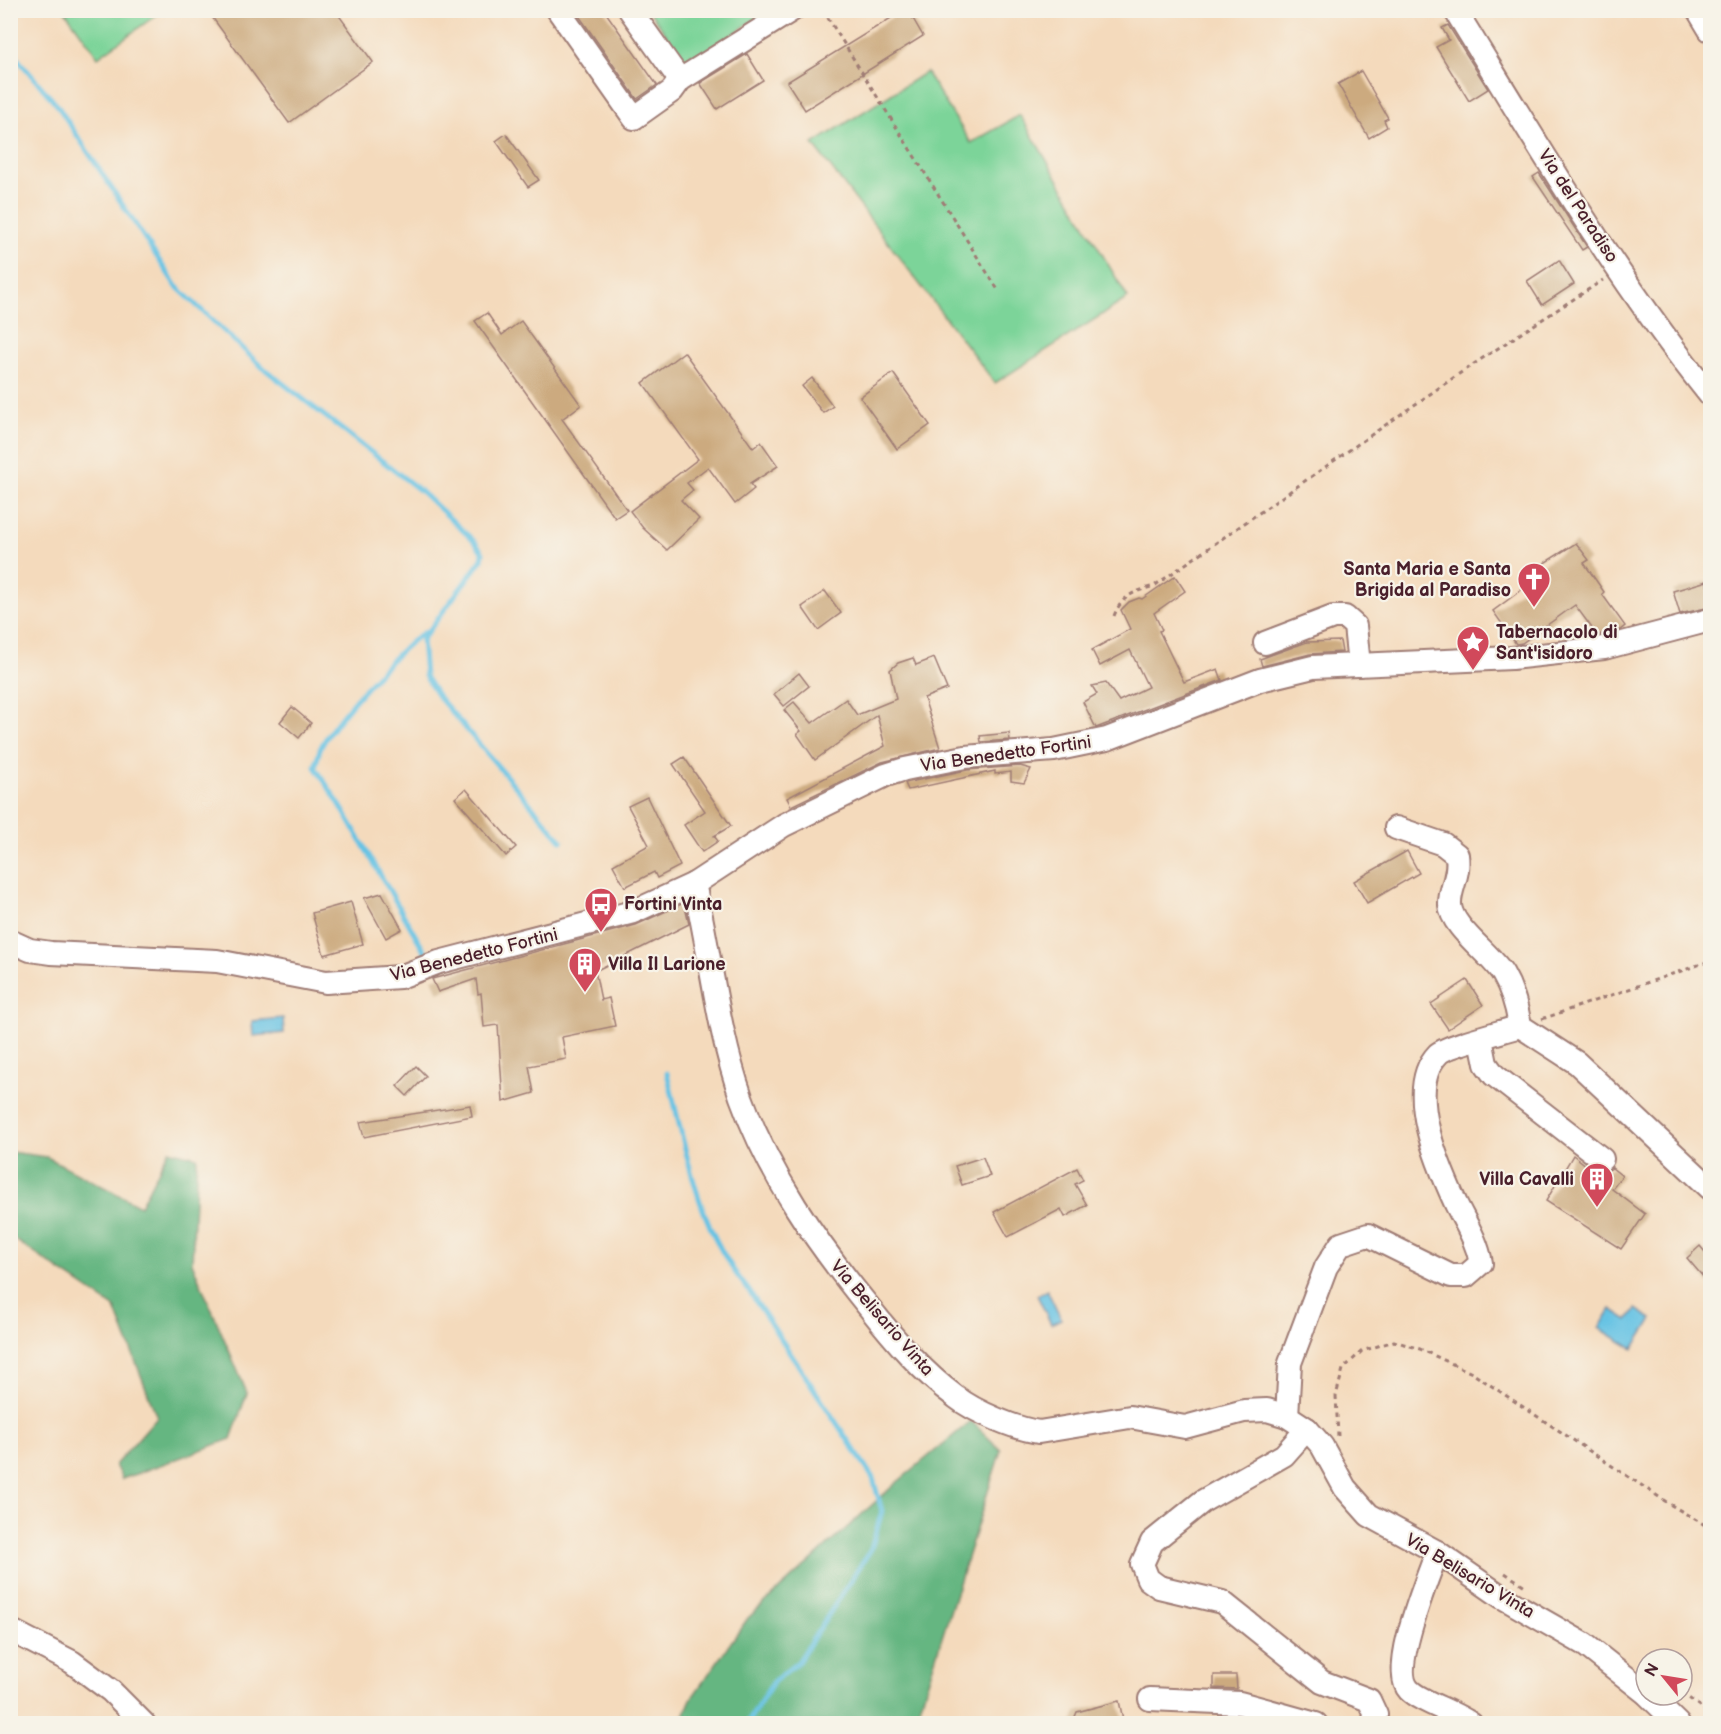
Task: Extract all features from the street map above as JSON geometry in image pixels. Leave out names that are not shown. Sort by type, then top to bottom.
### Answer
[{"type":"street","points":[[558,10],[634,118],[672,91],[680,80],[792,10]]},
{"type":"street","points":[[630,10],[680,80]]},
{"type":"street","name":"Via del Paradiso","points":[[1455,10],[1565,188],[1669,344],[1710,395]]},
{"type":"street","points":[[1698,10],[1710,30]]},
{"type":"street","points":[[1265,643],[1333,616],[1345,617],[1354,626],[1359,665]]},
{"type":"street","name":"Via Benedetto Fortini","points":[[10,941],[30,950],[51,953],[217,961],[326,982],[400,977],[439,962],[633,912],[694,885],[784,825],[886,775],[965,757],[1053,750],[1107,739],[1260,680],[1313,667],[1512,658],[1604,648],[1710,621]]},
{"type":"street","points":[[1396,828],[1443,844],[1457,855],[1459,869],[1450,905],[1455,918],[1502,972],[1517,1005],[1520,1026],[1577,1063],[1710,1188]]},
{"type":"street","name":"Via Belisario Vinta","points":[[694,885],[730,1058],[755,1133],[779,1181],[835,1265],[926,1372],[958,1399],[1024,1430],[1039,1432],[1130,1417],[1185,1427],[1244,1411],[1267,1410],[1287,1416],[1307,1429],[1322,1446],[1345,1488],[1361,1508],[1378,1522],[1437,1552],[1502,1597],[1584,1644],[1634,1684]]},
{"type":"street","points":[[1287,1416],[1290,1363],[1326,1267],[1341,1244],[1368,1235],[1451,1276],[1466,1276],[1481,1263],[1478,1246],[1456,1203],[1426,1128],[1424,1089],[1427,1070],[1439,1052],[1520,1026]]},
{"type":"street","points":[[1481,1039],[1486,1064],[1494,1076],[1602,1159]]},
{"type":"street","points":[[1307,1429],[1284,1455],[1203,1501],[1152,1542],[1142,1564],[1148,1579],[1159,1587],[1222,1602],[1322,1682],[1368,1700],[1376,1715],[1372,1724]]},
{"type":"street","points":[[1437,1552],[1405,1649],[1402,1677],[1409,1690],[1471,1724]]},
{"type":"street","points":[[10,1630],[72,1662],[111,1690],[144,1724]]},
{"type":"street","points":[[1150,1699],[1240,1703],[1316,1724]]},
{"type":"street","name":"Via Belisario Vinta","points":[[1660,1707],[1678,1724]]},
{"type":"path","points":[[823,10],[998,290]]},
{"type":"path","points":[[1114,616],[1119,603],[1130,593],[1154,586],[1466,369],[1619,269]]},
{"type":"path","points":[[1520,1026],[1710,961]]},
{"type":"path","points":[[1338,1441],[1336,1396],[1343,1369],[1362,1352],[1394,1341],[1420,1349],[1472,1373],[1671,1505],[1710,1528]]},
{"type":"path","points":[[1504,1573],[1534,1592]]},
{"type":"path","points":[[1694,1702],[1710,1714]]},
{"type":"green space","points":[[65,11],[162,11],[98,57]]},
{"type":"green space","points":[[649,11],[767,11],[688,65]]},
{"type":"green space","points":[[926,72],[971,143],[1020,115],[1128,298],[995,383],[813,144]]},
{"type":"green space","points":[[169,1150],[197,1157],[192,1263],[247,1393],[231,1439],[122,1479],[115,1465],[157,1417],[115,1308],[11,1237],[11,1152],[47,1157],[140,1206]]},
{"type":"green space","points":[[971,1421],[1001,1450],[915,1723],[681,1723],[691,1699],[748,1618],[895,1484]]},
{"type":"water","points":[[283,1018],[284,1033],[253,1036],[252,1021]]},
{"type":"water","points":[[1047,1290],[1061,1319],[1051,1324],[1037,1295]]},
{"type":"water","points":[[1611,1309],[1628,1320],[1636,1309],[1652,1319],[1633,1349],[1599,1328]]},
{"type":"building","points":[[207,10],[335,10],[373,62],[289,123]]},
{"type":"building","points":[[575,10],[604,10],[657,85],[637,99]]},
{"type":"building","points":[[904,10],[908,10],[923,36],[805,110],[787,82]]},
{"type":"building","points":[[1448,25],[1488,89],[1469,101],[1436,47],[1449,40],[1442,28]]},
{"type":"building","points":[[747,54],[763,80],[717,109],[700,83]]},
{"type":"building","points":[[1361,71],[1388,118],[1384,120],[1387,127],[1369,138],[1338,84]]},
{"type":"building","points":[[506,134],[539,180],[528,187],[496,141]]},
{"type":"building","points":[[1539,173],[1587,247],[1582,250],[1533,177]]},
{"type":"building","points":[[1559,260],[1574,284],[1542,305],[1527,281]]},
{"type":"building","points":[[487,313],[502,335],[521,321],[581,405],[562,419],[627,510],[615,518],[475,321]]},
{"type":"building","points":[[684,352],[753,448],[761,442],[778,466],[750,484],[754,489],[735,504],[708,467],[687,483],[693,490],[681,500],[699,519],[667,550],[643,528],[630,511],[698,459],[643,383]]},
{"type":"building","points":[[893,373],[930,425],[897,449],[860,397]]},
{"type":"building","points":[[812,378],[833,406],[823,413],[802,386]]},
{"type":"building","name":"Santa Maria e Santa Brigida al Paradiso","points":[[1576,543],[1589,560],[1584,563],[1604,592],[1602,594],[1625,626],[1620,630],[1597,635],[1575,605],[1522,643],[1516,644],[1493,611],[1543,574],[1538,567]]},
{"type":"building","points":[[1175,576],[1185,591],[1154,613],[1162,630],[1159,631],[1184,682],[1218,669],[1222,680],[1096,728],[1083,702],[1097,694],[1092,686],[1106,683],[1119,701],[1148,687],[1130,650],[1100,666],[1092,650],[1130,629],[1121,610],[1129,602],[1142,599]]},
{"type":"building","points":[[1707,581],[1710,607],[1680,614],[1673,591]]},
{"type":"building","points":[[825,591],[841,613],[818,630],[802,607]]},
{"type":"building","points":[[1340,641],[1342,652],[1310,654],[1262,666],[1260,659],[1307,642]]},
{"type":"building","points":[[913,658],[916,665],[934,658],[947,689],[924,698],[940,748],[882,762],[791,806],[787,798],[885,746],[877,715],[815,760],[797,734],[801,731],[784,710],[794,702],[812,723],[846,699],[857,715],[896,699],[890,670],[898,663]]},
{"type":"building","points":[[799,673],[809,686],[784,706],[774,694]]},
{"type":"building","points":[[292,707],[311,723],[299,738],[280,722]]},
{"type":"building","points":[[1009,733],[1010,740],[981,742],[980,736]]},
{"type":"building","points":[[684,757],[731,826],[714,836],[718,841],[702,852],[684,825],[705,811],[673,764]]},
{"type":"building","points":[[1020,766],[1031,769],[1024,783],[1011,781],[1011,772],[995,774],[995,771],[908,790],[905,783],[967,770]]},
{"type":"building","points":[[466,789],[516,847],[506,856],[455,798]]},
{"type":"building","points":[[647,797],[680,866],[657,878],[654,872],[625,887],[613,865],[649,845],[628,806]]},
{"type":"building","points":[[1407,851],[1419,873],[1367,903],[1354,881]]},
{"type":"building","points":[[382,893],[402,929],[386,938],[364,898]]},
{"type":"building","points":[[351,902],[363,944],[324,955],[312,913]]},
{"type":"building","points":[[684,903],[689,924],[595,971],[601,1000],[609,998],[615,1026],[562,1037],[566,1059],[529,1066],[534,1093],[503,1102],[498,1025],[484,1027],[481,993],[478,994],[476,979],[438,992],[432,979],[636,925]]},
{"type":"building","points":[[1467,980],[1483,1005],[1448,1029],[1431,1004]]},
{"type":"building","points":[[416,1066],[426,1076],[407,1096],[397,1086]]},
{"type":"building","points":[[470,1105],[472,1116],[364,1137],[360,1122]]},
{"type":"building","name":"Villa Cavalli","points":[[1573,1155],[1600,1176],[1612,1168],[1622,1176],[1612,1189],[1645,1214],[1621,1249],[1546,1201]]},
{"type":"building","points":[[983,1157],[990,1176],[962,1185],[955,1166]]},
{"type":"building","points":[[1077,1168],[1083,1180],[1075,1184],[1087,1205],[1065,1217],[1061,1209],[1008,1237],[994,1212]]},
{"type":"building","points":[[1700,1246],[1710,1258],[1710,1285],[1687,1258]]},
{"type":"building","points":[[1214,1675],[1236,1675],[1237,1689],[1214,1688]]},
{"type":"building","points":[[1119,1701],[1124,1724],[1072,1724],[1077,1712]]},
{"type":"waterway","points":[[10,50],[57,105],[176,286],[262,367],[422,492],[475,542],[483,553],[482,559],[422,640],[425,676],[437,695],[562,841]]},
{"type":"waterway","points":[[425,952],[340,805],[315,767],[320,749],[338,721],[385,667],[416,638],[427,631]]},
{"type":"waterway","points":[[667,1073],[695,1186],[716,1239],[730,1264],[873,1478],[882,1511],[871,1549],[798,1662],[773,1682],[747,1724]]},
{"type":"place","name":"Santa Maria e Santa Brigida al Paradiso","points":[[1534,608]]},
{"type":"place","name":"Tabernacolo di Sant'isidoro","points":[[1473,671]]},
{"type":"place","name":"Fortini Vinta","points":[[601,933]]},
{"type":"place","name":"Villa Il Larione","points":[[585,993]]},
{"type":"place","name":"Villa Cavalli","points":[[1597,1208]]}]
